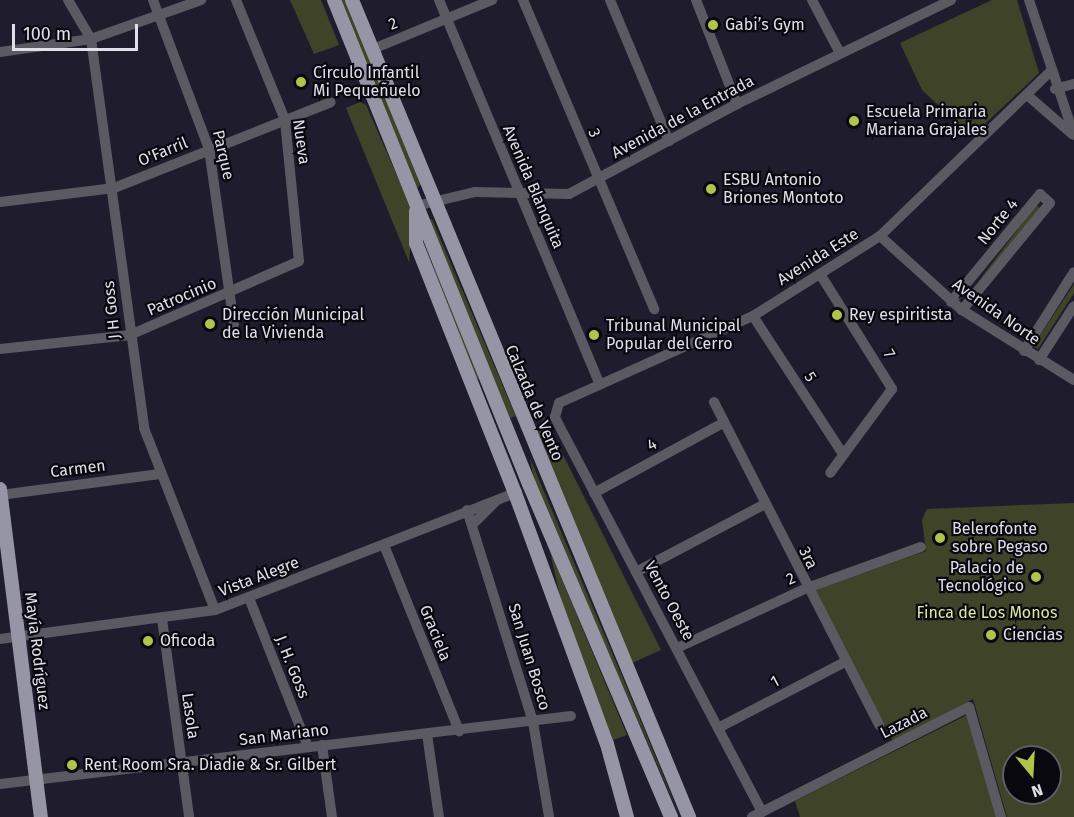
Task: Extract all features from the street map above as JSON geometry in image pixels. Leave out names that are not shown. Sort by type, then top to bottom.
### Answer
[{"type":"main road","name":"Calzada de Vento","points":[[334,0],[530,484],[671,817]]},
{"type":"main road","name":"Calzada de Vento","points":[[352,0],[432,200],[689,817]]},
{"type":"main road","name":"Calzada de Vento","points":[[416,206],[416,243],[515,493],[607,744],[627,817]]},
{"type":"main road","points":[[526,426],[530,484],[552,598]]},
{"type":"main road","name":"Mayía Rodríguez","points":[[0,489],[41,817]]},
{"type":"street","name":"J H Goss","points":[[68,0],[91,39],[114,188],[130,335],[144,428],[214,610]]},
{"type":"street","name":"Parque","points":[[153,0],[209,149],[234,324]]},
{"type":"street","points":[[0,52],[91,39],[201,0]]},
{"type":"street","name":"Nueva","points":[[236,0],[285,120],[299,261]]},
{"type":"street","name":"Avenida Blanquita","points":[[439,0],[600,385]]},
{"type":"street","name":"2","points":[[373,49],[492,0]]},
{"type":"street","name":"3","points":[[523,0],[654,309]]},
{"type":"street","points":[[610,0],[669,141]]},
{"type":"street","points":[[696,0],[737,104]]},
{"type":"street","points":[[812,0],[840,53]]},
{"type":"street","name":"Avenida de la Entrada","points":[[416,206],[432,200],[475,192],[555,198],[597,179],[737,104],[938,3],[951,0]]},
{"type":"street","points":[[1029,0],[1049,73],[1074,135]]},
{"type":"street","name":"Avenida Este","points":[[559,403],[753,316],[880,236],[1049,73]]},
{"type":"street","points":[[1055,89],[1074,84]]},
{"type":"street","points":[[1027,96],[1074,135]]},
{"type":"street","name":"O'Farril","points":[[0,201],[114,188],[331,102]]},
{"type":"street","name":"Norte 4","points":[[951,302],[1040,194],[1050,203],[962,310]]},
{"type":"street","name":"Avenida Norte","points":[[880,236],[951,302],[1024,351],[1074,380]]},
{"type":"street","name":"Patrocinio","points":[[0,349],[130,335],[231,293],[299,261]]},
{"type":"street","points":[[1024,351],[1074,272]]},
{"type":"street","name":"7","points":[[820,274],[892,389],[843,454]]},
{"type":"street","points":[[1039,360],[1074,306]]},
{"type":"street","name":"5","points":[[753,316],[843,454]]},
{"type":"street","name":"3ra","points":[[714,402],[879,725]]},
{"type":"street","name":"Vento Oeste","points":[[559,403],[555,417],[678,648],[757,814]]},
{"type":"street","name":"4","points":[[594,492],[723,423]]},
{"type":"street","points":[[830,473],[843,454]]},
{"type":"street","name":"Carmen","points":[[0,495],[160,474]]},
{"type":"street","name":"Vista Alegre","points":[[0,639],[162,619],[214,610],[384,546],[467,510],[515,493]]},
{"type":"street","points":[[473,524],[500,498]]},
{"type":"street","points":[[636,572],[765,504]]},
{"type":"street","name":"San Juan Bosco","points":[[467,510],[533,722],[549,817]]},
{"type":"street","name":"Graciela","points":[[384,546],[459,731]]},
{"type":"street","name":"2","points":[[678,648],[807,588],[921,547]]},
{"type":"street","name":"J. H. Goss","points":[[249,598],[308,747]]},
{"type":"street","name":"Lasola","points":[[162,619],[189,817]]},
{"type":"street","name":"1","points":[[718,728],[845,662]]},
{"type":"street","name":"Lazada","points":[[757,814],[969,707],[1000,817]]},
{"type":"street","name":"San Mariano","points":[[0,784],[571,716]]},
{"type":"street","points":[[427,734],[439,817]]},
{"type":"street","points":[[322,745],[332,817]]},
{"type":"green space","points":[[290,0],[321,0],[339,45],[314,54]]},
{"type":"green space","points":[[339,0],[347,0],[421,184],[417,188]]},
{"type":"green space","points":[[992,0],[1017,0],[1039,73],[972,136],[922,90],[900,43]]},
{"type":"green space","points":[[360,102],[366,105],[413,212],[409,262],[346,108]]},
{"type":"green space","points":[[1036,205],[1040,208],[965,307],[961,304]]},
{"type":"green space","points":[[432,219],[516,416],[510,418],[426,221]]},
{"type":"green space","points":[[420,230],[482,381],[473,377]]},
{"type":"green space","points":[[1074,284],[1074,293],[1038,349],[1033,346]]},
{"type":"green space","points":[[544,417],[661,650],[632,663],[535,434]]},
{"type":"green space","points":[[530,458],[640,719],[680,817],[534,481]]},
{"type":"green space","name":"Finca de Los Monos","points":[[1074,503],[1074,817],[1007,817],[1004,805],[1062,805],[1062,745],[1002,745],[1002,800],[973,699],[893,741],[815,590],[926,551],[922,520],[927,509]]},
{"type":"green space","points":[[550,551],[627,735],[613,740],[561,601]]},
{"type":"green space","points":[[967,715],[996,817],[800,817],[795,801]]},
{"type":"place","name":"Gabi’s Gym","points":[[713,25]]},
{"type":"place","name":"Círculo Infantil Mi Pequeñuelo","points":[[301,82]]},
{"type":"place","name":"Escuela Primaria Mariana Grajales","points":[[854,121]]},
{"type":"place","name":"ESBU Antonio Briones Montoto","points":[[711,189]]},
{"type":"place","name":"Rey espiritista","points":[[837,315]]},
{"type":"place","name":"Dirección Municipal de la Vivienda","points":[[210,324]]},
{"type":"place","name":"Tribunal Municipal Popular del Cerro","points":[[594,335]]},
{"type":"place","name":"Belerofonte sobre Pegaso","points":[[940,538]]},
{"type":"place","name":"Palacio de Tecnológico","points":[[1036,577]]},
{"type":"place","name":"Ciencias","points":[[991,635]]},
{"type":"place","name":"Oficoda","points":[[148,641]]},
{"type":"place","name":"Rent Room Sra. Diadie & Sr. Gilbert","points":[[72,765]]}]
